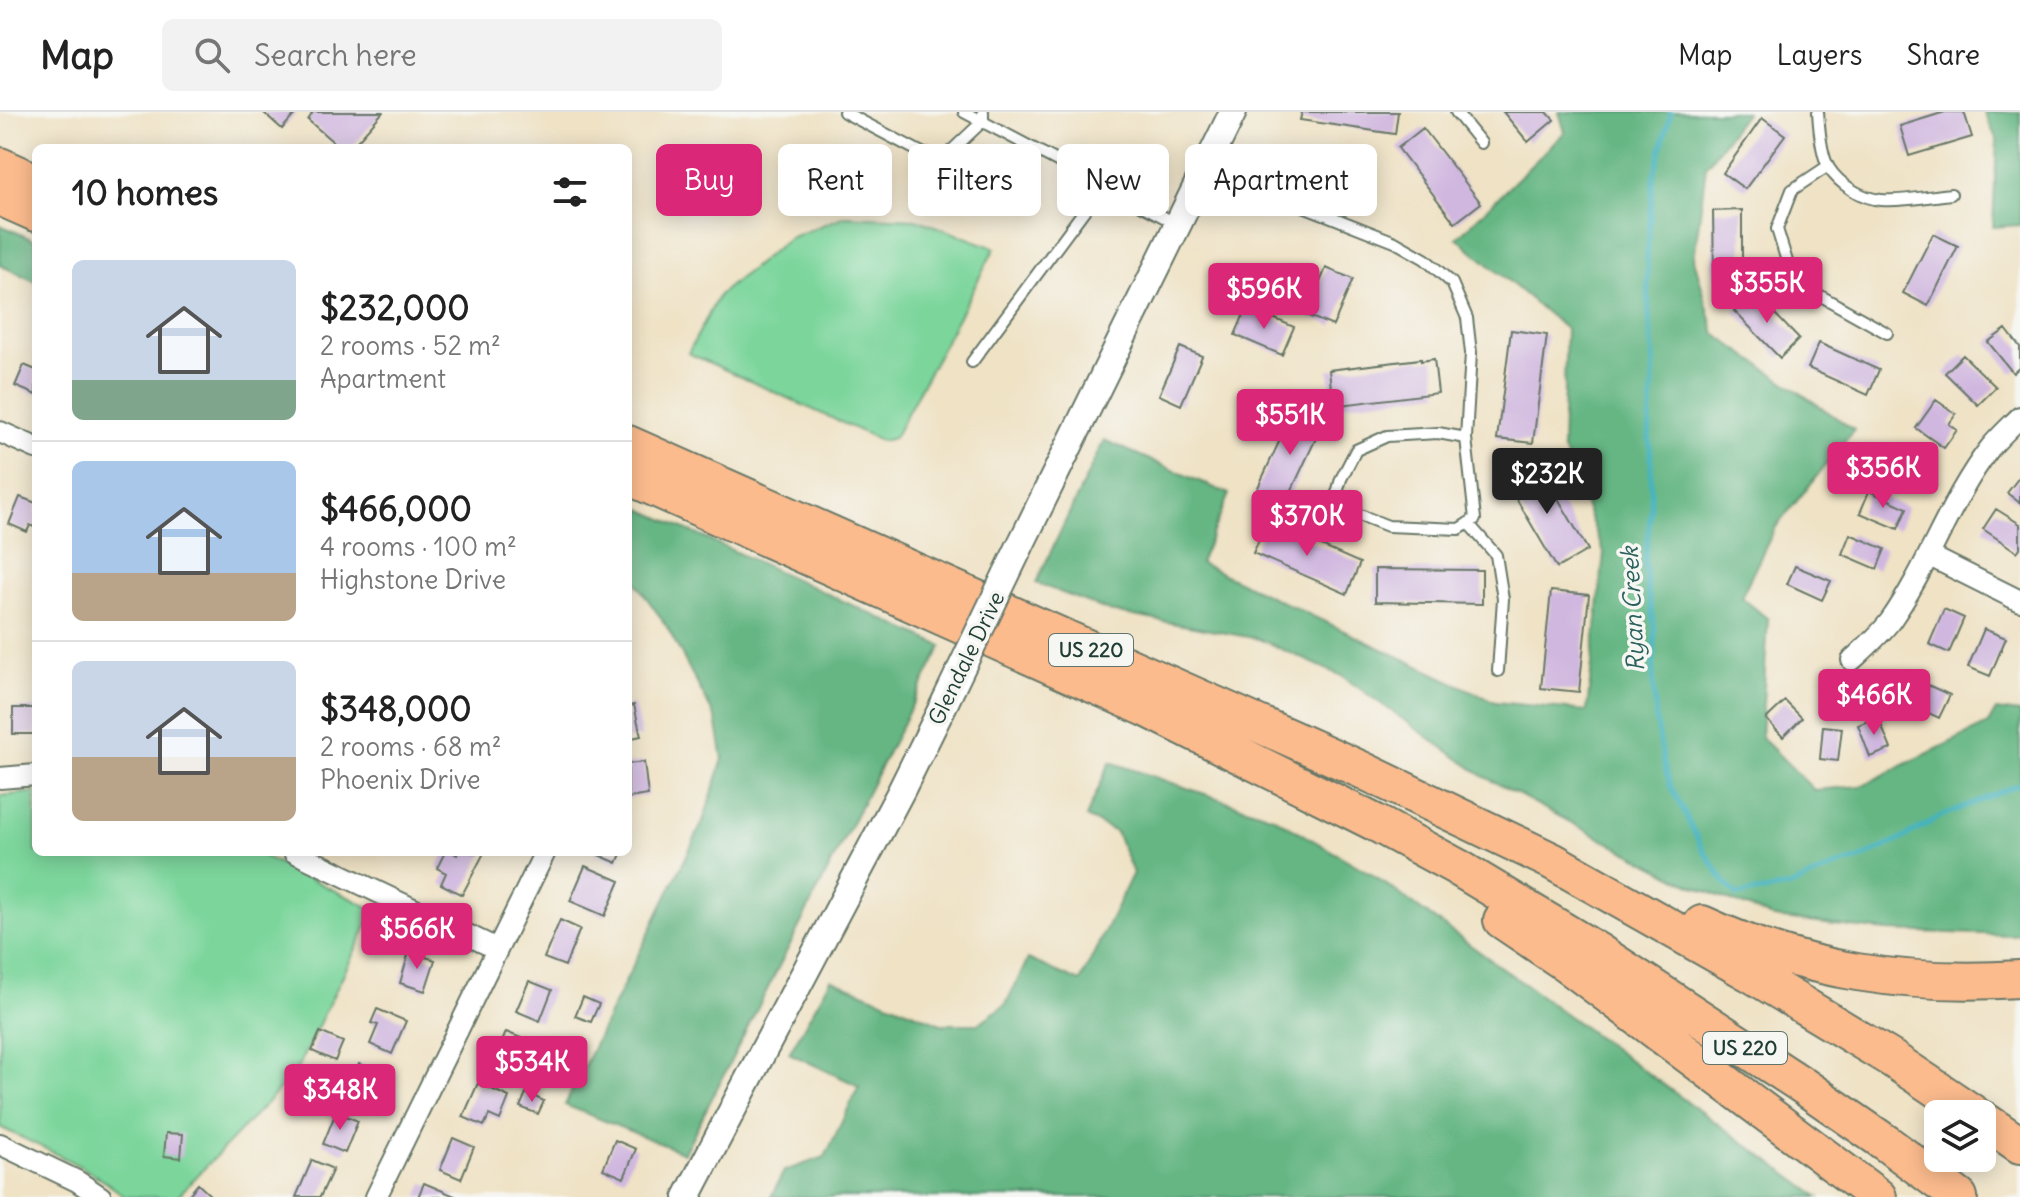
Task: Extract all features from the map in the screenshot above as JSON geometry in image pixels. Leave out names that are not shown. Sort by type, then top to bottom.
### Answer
[{"type":"highway","points":[[0,166],[32,180]]},
{"type":"highway","points":[[0,197],[32,211]]},
{"type":"highway","name":"US 220","points":[[632,446],[1362,770],[1552,861],[1750,973],[1953,1100]]},
{"type":"highway","name":"US 220","points":[[632,478],[1146,708],[1296,781],[1443,860],[1600,953],[1802,1085],[1959,1197]]},
{"type":"highway","points":[[1296,781],[1325,811],[1404,857],[1567,964],[1878,1197]]},
{"type":"highway","points":[[1552,861],[1603,872],[1711,928],[1765,950],[1818,965],[1873,975],[1950,982],[2020,979]]},
{"type":"highway","points":[[1996,1129],[2020,1145]]},
{"type":"street","name":"Glendale Drive","points":[[1218,144],[1233,112]]},
{"type":"street","name":"Glendale Drive","points":[[687,1197],[900,793],[1185,213]]},
{"type":"street","points":[[1852,660],[1890,622],[1930,556],[1975,471],[1991,448],[2020,417]]},
{"type":"street","points":[[0,432],[32,446]]},
{"type":"street","points":[[1930,556],[2020,601]]},
{"type":"street","points":[[0,778],[32,775]]},
{"type":"street","points":[[302,856],[497,949]]},
{"type":"street","points":[[376,1197],[543,856]]},
{"type":"street","points":[[0,1144],[77,1181],[101,1197]]},
{"type":"lane","points":[[844,112],[924,154],[948,154],[983,117]]},
{"type":"lane","points":[[964,112],[983,117],[1057,159]]},
{"type":"lane","points":[[1456,112],[1481,143]]},
{"type":"lane","points":[[1818,112],[1819,133],[1828,166],[1844,185],[1867,197],[1884,201],[1951,194]]},
{"type":"lane","points":[[1828,166],[1792,190],[1777,229],[1790,271],[1812,291],[1887,333]]},
{"type":"lane","points":[[972,362],[1080,216]]},
{"type":"lane","points":[[1162,216],[1179,225]]},
{"type":"lane","points":[[1329,216],[1395,242],[1425,259],[1452,283],[1467,318],[1471,353],[1466,438],[1475,519],[1459,529],[1388,526],[1347,510],[1335,500],[1341,479],[1356,450],[1387,436],[1438,433],[1466,438]]},
{"type":"lane","points":[[1468,523],[1496,555],[1503,599],[1498,671]]},
{"type":"green space","points":[[1559,112],[1746,112],[1706,166],[1694,259],[1715,334],[1854,430],[1775,528],[1741,597],[1768,619],[1761,737],[1814,790],[1861,786],[1988,724],[1996,710],[2020,713],[2020,933],[1887,931],[1774,918],[1684,882],[1483,776],[1342,676],[1259,639],[1112,612],[1036,583],[1104,440],[1229,494],[1200,563],[1495,702],[1587,711],[1604,553],[1562,447],[1566,329],[1457,238],[1565,132]]},
{"type":"green space","points":[[1984,112],[2020,112],[2020,225],[1993,227],[1997,140]]},
{"type":"green space","points":[[845,216],[916,219],[995,248],[894,438],[882,441],[688,353],[719,295],[789,238]]},
{"type":"green space","points":[[0,225],[32,239],[32,280],[0,265]]},
{"type":"green space","points":[[632,505],[942,646],[684,1153],[565,1105],[703,822],[723,759],[716,719],[667,627],[632,577]]},
{"type":"green space","points":[[1110,762],[1273,817],[1373,875],[1819,1197],[771,1197],[784,1171],[825,1157],[859,1086],[789,1053],[831,979],[941,1024],[978,1024],[1006,1004],[1028,959],[1080,982],[1133,873],[1116,832],[1086,817]]},
{"type":"green space","points":[[32,792],[32,856],[263,856],[375,910],[295,1073],[177,1197],[125,1197],[81,1167],[0,1127],[0,796]]},
{"type":"building","points":[[263,112],[297,112],[282,129]]},
{"type":"building","points":[[310,112],[383,112],[355,144],[335,144],[308,120],[312,114]]},
{"type":"building","points":[[1302,112],[1398,112],[1395,134],[1300,120]]},
{"type":"building","points":[[1503,112],[1547,112],[1554,120],[1528,142]]},
{"type":"building","points":[[1945,112],[1964,112],[1972,137],[1909,156],[1900,126]]},
{"type":"building","points":[[1762,118],[1785,135],[1745,189],[1723,173]]},
{"type":"building","points":[[1423,128],[1481,203],[1455,223],[1398,148]]},
{"type":"building","points":[[1742,210],[1742,276],[1714,276],[1713,211]]},
{"type":"building","points":[[1933,234],[1958,246],[1928,306],[1903,293]]},
{"type":"building","points":[[1326,268],[1353,279],[1333,326],[1306,315]]},
{"type":"building","points":[[1754,292],[1799,339],[1780,358],[1734,311]]},
{"type":"building","points":[[1247,307],[1294,327],[1282,355],[1235,335]]},
{"type":"building","points":[[2006,329],[2020,347],[2020,367],[2013,373],[1988,342]]},
{"type":"building","points":[[1511,330],[1547,335],[1533,443],[1497,439]]},
{"type":"building","points":[[1819,343],[1879,370],[1868,395],[1808,368]]},
{"type":"building","points":[[1180,347],[1202,356],[1181,405],[1159,395]]},
{"type":"building","points":[[1963,355],[1996,387],[1978,405],[1945,373]]},
{"type":"building","points":[[1434,359],[1438,393],[1333,406],[1329,370]]},
{"type":"building","points":[[24,365],[32,368],[32,393],[15,386]]},
{"type":"building","points":[[1936,400],[1956,414],[1949,424],[1957,430],[1944,448],[1916,428]]},
{"type":"building","points":[[1296,405],[1325,419],[1283,509],[1254,496]]},
{"type":"building","points":[[1886,446],[1929,464],[1919,488],[1876,470]]},
{"type":"building","points":[[1538,464],[1588,550],[1557,568],[1507,483]]},
{"type":"building","points":[[2020,476],[2020,503],[2007,493]]},
{"type":"building","points":[[1869,491],[1907,508],[1898,529],[1860,513]]},
{"type":"building","points":[[20,497],[32,502],[32,526],[27,532],[9,524]]},
{"type":"building","points":[[1996,509],[2020,524],[2020,548],[2017,552],[1983,529]]},
{"type":"building","points":[[1267,522],[1360,563],[1347,594],[1253,553]]},
{"type":"building","points":[[1850,534],[1885,549],[1877,569],[1842,554]]},
{"type":"building","points":[[1795,566],[1831,581],[1822,600],[1787,584]]},
{"type":"building","points":[[1375,569],[1482,570],[1482,604],[1375,602]]},
{"type":"building","points":[[1551,591],[1589,595],[1579,692],[1541,688]]},
{"type":"building","points":[[1944,609],[1964,618],[1949,653],[1929,644]]},
{"type":"building","points":[[1984,629],[2006,638],[1990,676],[1968,667]]},
{"type":"building","points":[[1921,682],[1950,695],[1939,718],[1910,704]]},
{"type":"building","points":[[1785,701],[1802,718],[1783,737],[1766,719]]},
{"type":"building","points":[[632,705],[641,736],[632,738]]},
{"type":"building","points":[[13,708],[32,708],[32,734],[13,734]]},
{"type":"building","points":[[1878,717],[1891,749],[1870,757],[1858,725]]},
{"type":"building","points":[[1823,726],[1842,728],[1838,761],[1820,759]]},
{"type":"building","points":[[644,762],[648,795],[632,797],[632,764]]},
{"type":"building","points":[[443,856],[482,856],[462,895],[441,884],[446,873],[437,868]]},
{"type":"building","points":[[601,856],[620,856],[617,863]]},
{"type":"building","points":[[585,866],[620,881],[605,916],[570,901]]},
{"type":"building","points":[[560,920],[580,929],[565,966],[544,958]]},
{"type":"building","points":[[409,952],[435,960],[425,991],[400,983]]},
{"type":"building","points":[[529,981],[552,990],[540,1021],[516,1011]]},
{"type":"building","points":[[583,997],[599,1004],[591,1022],[575,1016]]},
{"type":"building","points":[[377,1009],[406,1021],[392,1054],[370,1044],[378,1025],[371,1023]]},
{"type":"building","points":[[320,1032],[343,1042],[335,1061],[312,1051]]},
{"type":"building","points":[[506,1032],[531,1042],[519,1075],[493,1065]]},
{"type":"building","points":[[359,1064],[382,1073],[370,1104],[346,1094]]},
{"type":"building","points":[[478,1083],[509,1097],[500,1120],[489,1115],[484,1126],[463,1117]]},
{"type":"building","points":[[526,1093],[544,1101],[538,1114],[520,1107]]},
{"type":"building","points":[[336,1112],[358,1121],[345,1153],[323,1144]]},
{"type":"building","points":[[166,1133],[183,1134],[181,1158],[164,1156]]},
{"type":"building","points":[[453,1138],[474,1147],[461,1179],[440,1170]]},
{"type":"building","points":[[615,1140],[636,1149],[624,1178],[603,1169]]},
{"type":"building","points":[[312,1160],[333,1169],[320,1197],[296,1197]]},
{"type":"building","points":[[424,1183],[457,1197],[418,1197]]},
{"type":"building","points":[[198,1184],[212,1197],[187,1197]]},
{"type":"waterway","name":"Ryan Creek","points":[[1671,112],[1654,175],[1647,256],[1654,365],[1649,437],[1651,509],[1645,561],[1655,630],[1653,679],[1656,719],[1664,764],[1670,785],[1702,848],[1737,895],[1789,887],[1902,839],[1941,816],[2020,784]]}]
